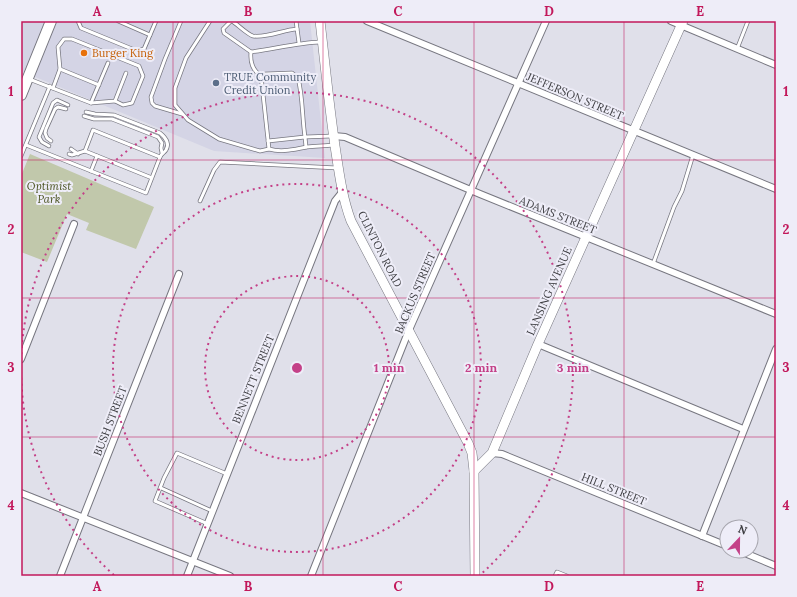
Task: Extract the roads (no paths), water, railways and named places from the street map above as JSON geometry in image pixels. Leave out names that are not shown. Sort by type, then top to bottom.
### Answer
[{"type":"main road","points":[[21,95],[24,77],[51,21]]},
{"type":"main road","name":"CLINTON ROAD","points":[[320,21],[338,168],[351,221],[468,442],[472,453],[474,471]]},
{"type":"main road","name":"LANSING AVENUE","points":[[474,471],[492,453],[538,344],[635,132],[682,23]]},
{"type":"main road","points":[[474,471],[475,576]]},
{"type":"street","name":"JEFFERSON STREET","points":[[367,21],[776,189]]},
{"type":"street","name":"BACKUS STREET","points":[[311,576],[409,330],[546,21]]},
{"type":"street","points":[[671,21],[682,23],[737,49],[776,65]]},
{"type":"street","name":"ADAMS STREET","points":[[334,140],[345,137],[470,190],[776,314]]},
{"type":"street","name":"BENNETT STREET","points":[[187,576],[335,201],[343,191]]},
{"type":"street","points":[[21,359],[74,224]]},
{"type":"street","name":"BUSH STREET","points":[[60,576],[179,274]]},
{"type":"street","points":[[538,344],[744,429]]},
{"type":"street","points":[[702,536],[776,349]]},
{"type":"street","name":"HILL STREET","points":[[492,453],[502,454],[719,543]]},
{"type":"street","points":[[21,493],[230,576]]},
{"type":"street","points":[[759,559],[776,566]]},
{"type":"lane","points":[[78,21],[81,28],[137,51],[144,49],[156,21]]},
{"type":"lane","points":[[119,21],[150,35]]},
{"type":"lane","points":[[181,21],[151,97],[152,103],[162,108],[183,114]]},
{"type":"lane","points":[[210,21],[186,58],[176,88],[174,105],[188,120],[219,140],[260,151],[269,149],[275,151],[306,147],[334,140]]},
{"type":"lane","points":[[297,29],[252,36],[232,21],[223,29],[224,33],[251,52],[299,43],[322,42]]},
{"type":"lane","points":[[296,21],[299,43]]},
{"type":"lane","points":[[737,49],[748,21]]},
{"type":"lane","points":[[21,156],[51,87],[60,69],[58,47],[64,39],[72,38],[139,66],[143,76],[132,103],[124,105],[115,101],[91,103],[51,87],[24,77]]},
{"type":"lane","points":[[251,52],[250,60],[254,71],[261,76],[269,149]]},
{"type":"lane","points":[[91,103],[108,63]]},
{"type":"lane","points":[[60,69],[99,85]]},
{"type":"lane","points":[[115,101],[126,73]]},
{"type":"lane","points":[[261,76],[265,74],[292,73],[298,78],[302,98],[302,120],[306,147]]},
{"type":"lane","points":[[49,146],[42,142],[39,137],[53,103],[57,100],[68,105]]},
{"type":"lane","points":[[51,141],[46,138],[45,133],[55,109],[58,107],[66,109]]},
{"type":"lane","points":[[26,145],[146,193],[162,153],[166,150],[166,138],[160,132],[114,114],[95,114],[86,112]]},
{"type":"lane","points":[[84,116],[94,119],[112,119],[158,137],[162,143],[162,153]]},
{"type":"lane","points":[[85,151],[93,130],[160,158]]},
{"type":"lane","points":[[268,141],[305,137],[334,140]]},
{"type":"lane","points":[[71,149],[78,154]]},
{"type":"lane","points":[[69,154],[78,154],[85,151],[152,178]]},
{"type":"lane","points":[[653,264],[674,207],[684,186],[693,155]]},
{"type":"lane","points":[[92,171],[98,156]]},
{"type":"lane","points":[[200,201],[214,170],[220,162],[338,168]]},
{"type":"lane","points":[[208,524],[155,501],[164,478],[177,453],[227,474]]},
{"type":"lane","points":[[161,488],[212,511]]},
{"type":"lane","points":[[555,576],[557,572],[567,576]]},
{"type":"place","name":"Burger King","points":[[84,53]]},
{"type":"place","name":"TRUE Community Credit Union","points":[[216,83]]},
{"type":"park label","name":"Optimist Park","points":[[49,192]]}]
